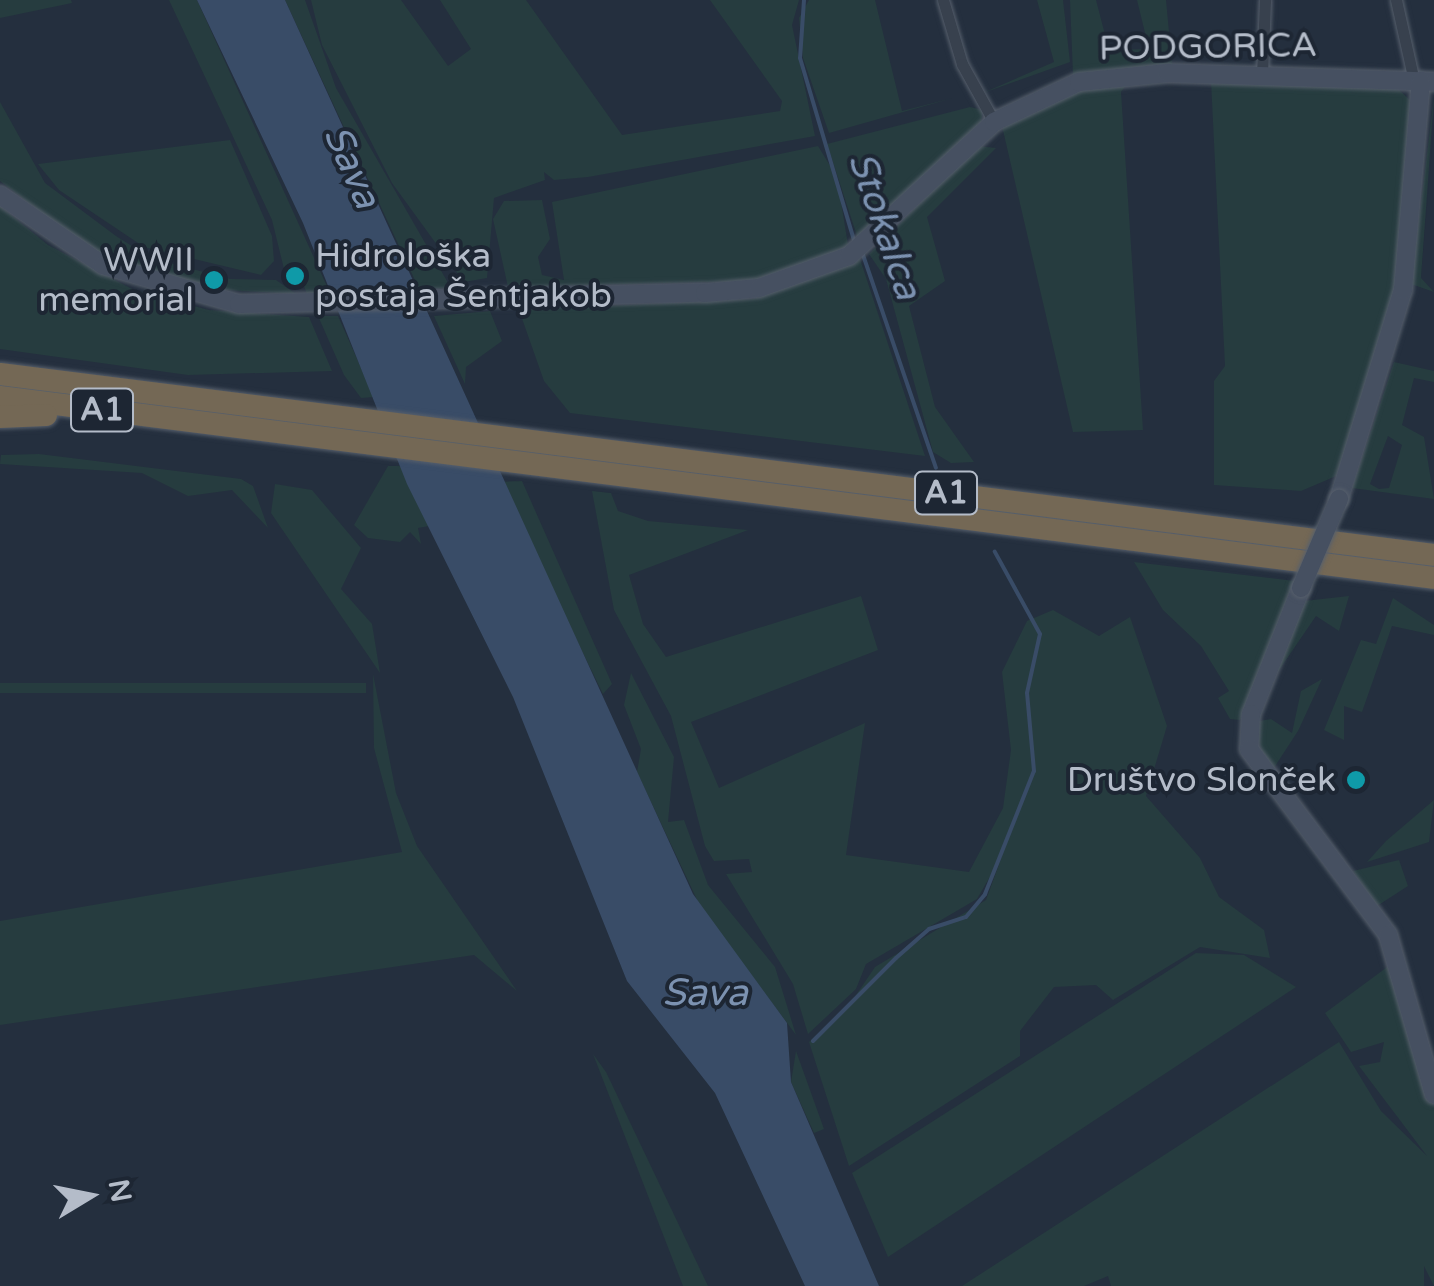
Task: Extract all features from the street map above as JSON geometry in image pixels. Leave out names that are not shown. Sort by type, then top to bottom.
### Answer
[{"type":"highway","name":"A1","points":[[0,374],[1434,555]]},
{"type":"highway","name":"A1","points":[[0,397],[1434,578]]},
{"type":"highway","points":[[0,417],[171,429],[205,423]]},
{"type":"highway","points":[[1294,537],[1317,530],[1434,540]]},
{"type":"highway","points":[[1336,565],[1434,592]]},
{"type":"main road","name":"PODGORICA","points":[[0,195],[62,244],[142,283],[286,306],[759,288],[849,256],[994,122],[1094,78],[1262,76],[1423,81]]},
{"type":"main road","points":[[1423,81],[1399,309],[1339,499],[1252,714],[1249,749],[1388,935],[1416,1045],[1434,1094]]},
{"type":"street","points":[[943,0],[978,99],[994,122]]},
{"type":"street","points":[[1262,76],[1264,0]]},
{"type":"street","points":[[1396,0],[1423,81]]},
{"type":"green space","points":[[0,0],[71,0],[72,3],[0,18]]},
{"type":"green space","points":[[169,0],[197,0],[330,293],[307,294],[298,271],[284,269],[272,220]]},
{"type":"green space","points":[[285,0],[305,0],[336,88],[451,288],[419,289]]},
{"type":"green space","points":[[311,0],[401,0],[448,66],[471,49],[440,0],[526,0],[622,135],[780,111],[782,101],[710,0],[799,0],[792,25],[815,136],[588,177],[554,180],[544,172],[545,180],[494,198],[487,278],[464,282],[392,183],[322,45]]},
{"type":"green space","points":[[809,0],[875,0],[902,111],[953,98],[829,133],[803,58],[799,18]]},
{"type":"green space","points":[[1037,0],[1063,0],[1070,62],[983,93],[1054,62]]},
{"type":"green space","points":[[1070,0],[1096,0],[1109,50],[1149,49],[1137,0],[1166,0],[1172,64],[1073,75]]},
{"type":"green space","points":[[1211,81],[1398,89],[1411,101],[1396,292],[1341,474],[1301,491],[1214,485],[1214,381],[1225,366]]},
{"type":"green space","points":[[1128,82],[1121,92],[1143,430],[1073,432],[1002,126],[1070,93]]},
{"type":"green space","points":[[1434,97],[1421,278],[1434,292],[1411,284]]},
{"type":"green space","points":[[0,102],[45,183],[116,236],[151,258],[230,279],[276,280],[296,294],[192,288],[94,253],[0,181]]},
{"type":"green space","points":[[970,107],[983,110],[981,122],[858,239],[827,144]]},
{"type":"green space","points":[[230,140],[272,236],[274,261],[261,275],[144,247],[59,190],[38,164]]},
{"type":"green space","points":[[818,146],[837,177],[848,245],[839,251],[751,281],[508,287],[493,219],[504,201],[542,200],[550,239],[538,257],[542,275],[564,280],[552,202]]},
{"type":"green space","points":[[978,146],[996,148],[927,217],[945,281],[909,306],[935,407],[974,462],[951,463],[933,452],[886,279],[869,254]]},
{"type":"green space","points":[[0,206],[48,245],[134,290],[209,310],[309,317],[332,371],[188,375],[0,349]]},
{"type":"green space","points":[[860,259],[925,456],[570,413],[544,381],[519,310],[754,299]]},
{"type":"green space","points":[[490,311],[502,341],[466,367],[465,384],[434,316]]},
{"type":"green space","points":[[318,316],[338,316],[374,397],[361,398],[344,375]]},
{"type":"green space","points":[[1394,362],[1434,371],[1434,382],[1414,378],[1402,425],[1424,437],[1434,499],[1352,488]],"holes":[[[1388,436],[1402,445],[1389,488],[1379,489],[1370,484]]]},
{"type":"green space","points":[[39,454],[241,479],[253,486],[268,528],[232,490],[188,496],[142,473],[0,464],[1,455]]},
{"type":"green space","points":[[388,466],[401,466],[429,526],[418,528],[421,544],[410,532],[400,542],[368,538],[354,525]]},
{"type":"green space","points":[[522,481],[612,684],[603,694],[499,482]]},
{"type":"green space","points":[[275,484],[312,490],[361,548],[341,589],[372,624],[380,673],[271,513]]},
{"type":"green space","points":[[592,491],[611,493],[618,511],[648,521],[748,530],[629,575],[643,624],[666,657],[861,596],[878,650],[691,722],[719,788],[865,723],[846,855],[969,872],[1003,808],[1011,750],[1002,672],[1027,621],[1053,610],[1099,636],[1130,617],[1167,726],[1146,796],[1200,858],[1219,897],[1264,930],[1270,958],[1200,947],[1113,1000],[1096,985],[1054,987],[1020,1031],[1020,1056],[849,1166],[809,1042],[850,1004],[875,967],[986,900],[1002,856],[977,899],[866,964],[856,989],[808,1034],[793,984],[726,874],[752,872],[749,859],[714,861],[705,846],[671,716],[614,610]]},
{"type":"green space","points":[[1134,562],[1295,581],[1240,720],[1230,719],[1218,698],[1229,691],[1201,646],[1163,610]]},
{"type":"green space","points":[[1349,596],[1339,631],[1316,616],[1262,695],[1304,601]]},
{"type":"green space","points":[[1393,598],[1434,625],[1434,635],[1392,626],[1362,712],[1344,706],[1344,740],[1324,730],[1361,640],[1376,644]]},
{"type":"green space","points":[[631,673],[674,757],[668,822],[684,820],[708,885],[775,967],[796,1035],[700,906],[637,772],[641,749],[624,705]]},
{"type":"green space","points":[[373,674],[396,793],[417,846],[517,991],[474,955],[0,1025],[0,921],[402,852],[374,748]]},
{"type":"green space","points":[[1322,679],[1298,731],[1268,777],[1254,722],[1271,719],[1292,733],[1301,691]]},
{"type":"green space","points":[[0,683],[366,683],[366,693],[0,693]]},
{"type":"green space","points":[[1434,800],[1429,842],[1367,862],[1386,841]]},
{"type":"green space","points":[[1399,860],[1408,886],[1377,906],[1353,871]]},
{"type":"green space","points":[[1196,953],[1244,955],[1296,987],[888,1257],[852,1173]]},
{"type":"green space","points":[[1394,962],[1434,1106],[1434,1286],[1424,1266],[1424,1286],[1111,1286],[1108,1276],[1084,1286],[962,1286],[1339,1042],[1381,1111],[1427,1156],[1359,1066],[1380,1062],[1384,1042],[1351,1052],[1325,1013]]},
{"type":"green space","points":[[796,1051],[824,1129],[814,1133],[791,1082]]},
{"type":"green space","points":[[593,1054],[606,1072],[708,1286],[683,1286]]},
{"type":"water","name":"Sava","points":[[197,0],[285,0],[693,894],[787,1023],[791,1082],[879,1286],[805,1286],[715,1093],[627,981],[513,697],[407,484],[303,223]]},
{"type":"waterway","name":"Stokalca","points":[[804,0],[800,58],[854,240]]},
{"type":"waterway","name":"Stokalca","points":[[862,252],[936,468]]},
{"type":"waterway","name":"Stokalca","points":[[813,1041],[929,929],[966,917],[985,894],[1034,771],[1027,693],[1040,634],[995,552]]},
{"type":"place","name":"Hidrološka postaja Šentjakob","points":[[295,276]]},
{"type":"place","name":"WWII memorial","points":[[214,280]]},
{"type":"place","name":"Društvo Slonček","points":[[1356,780]]}]
